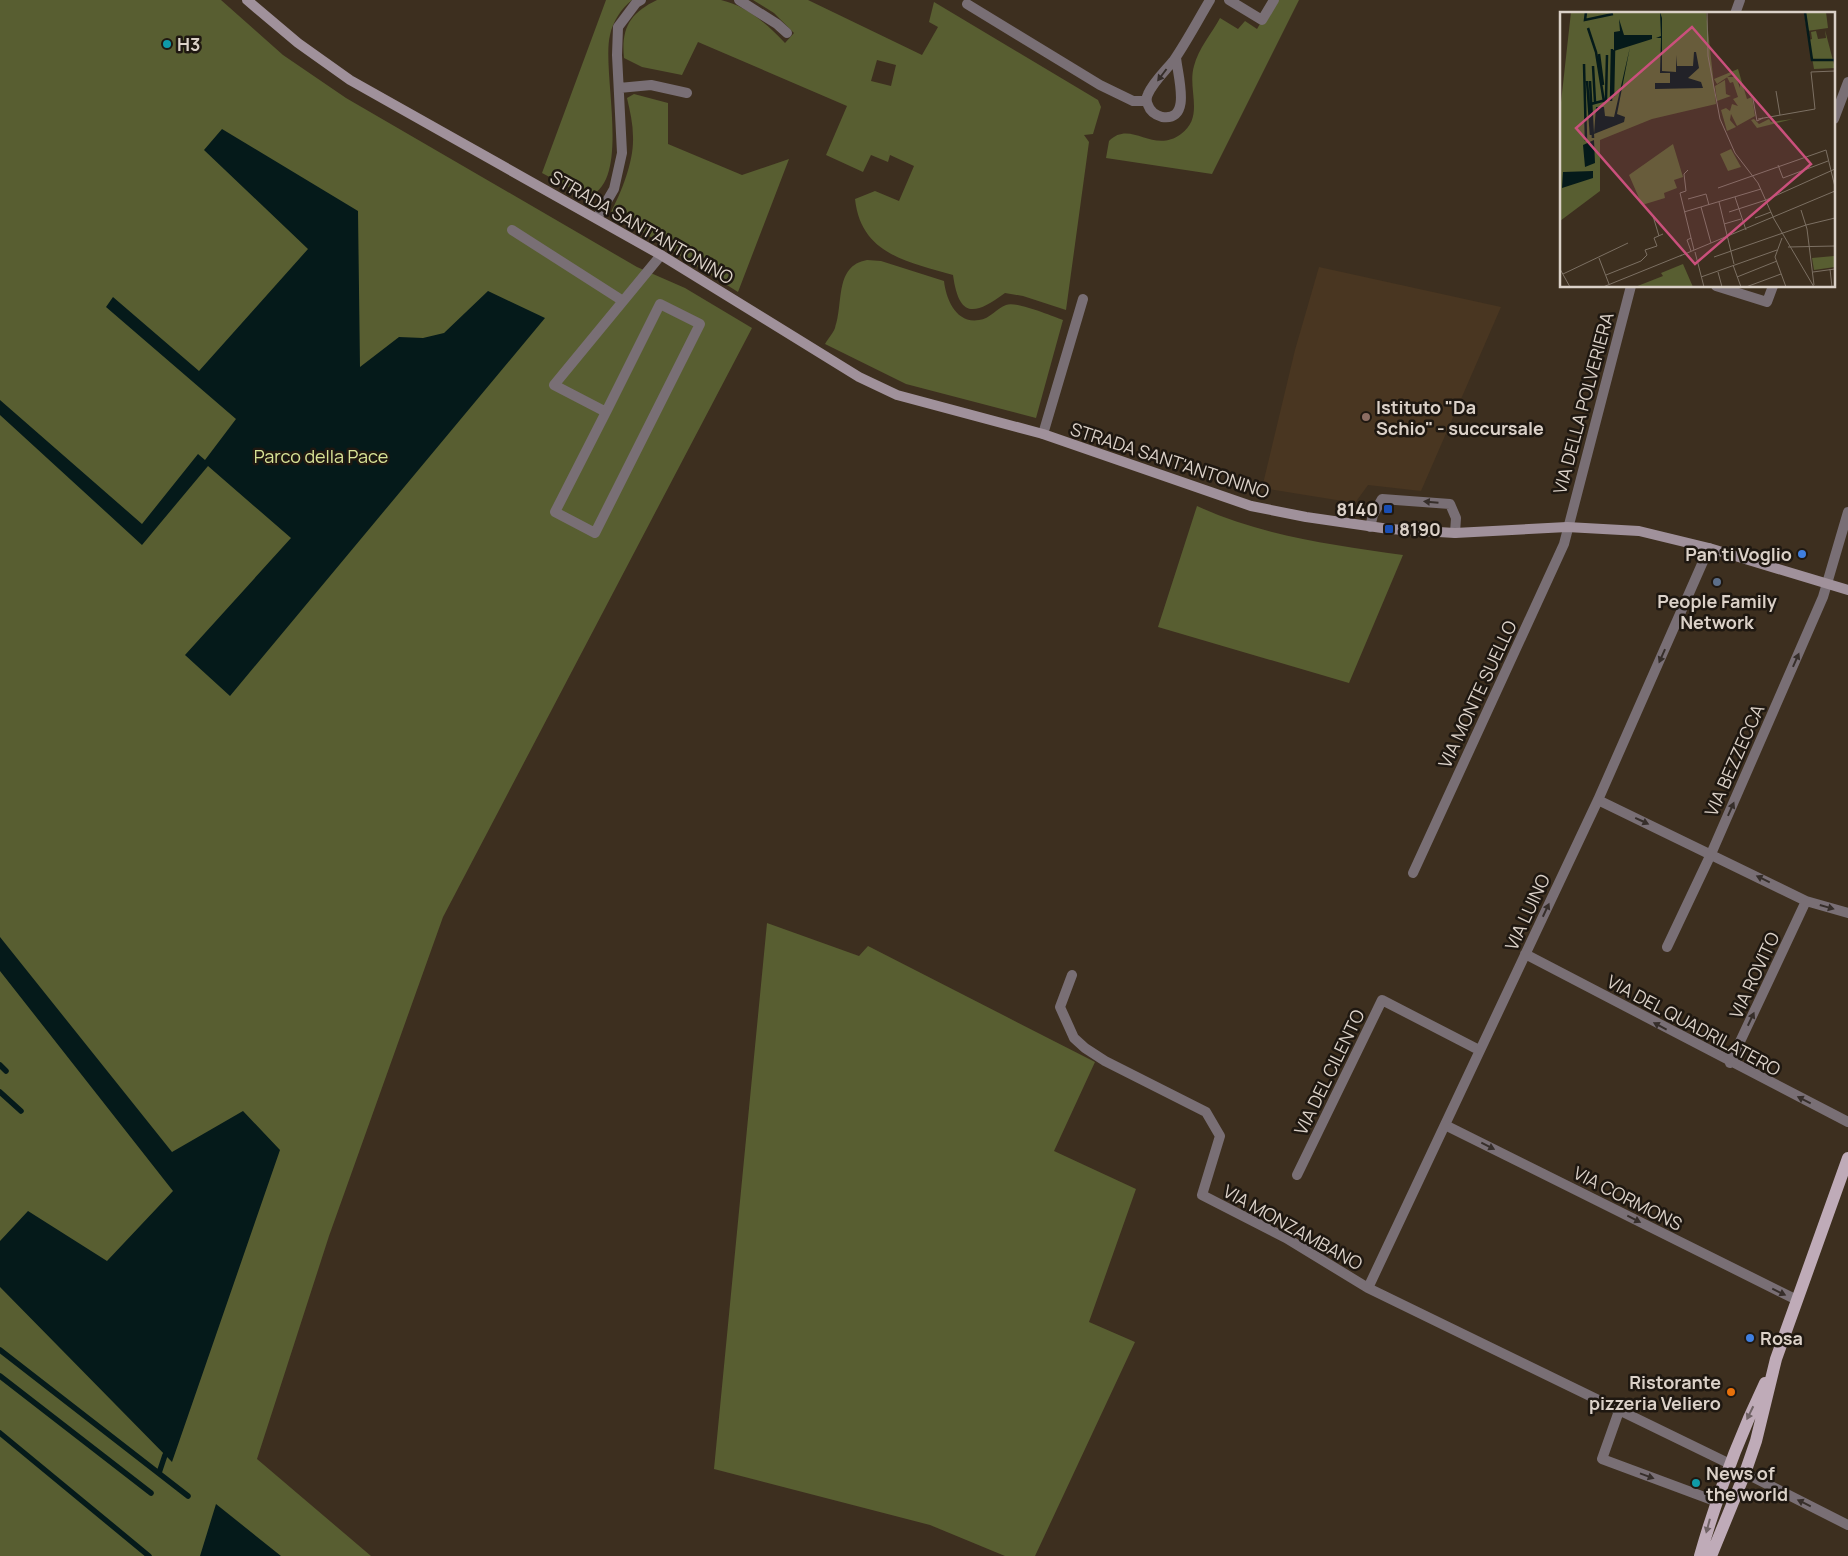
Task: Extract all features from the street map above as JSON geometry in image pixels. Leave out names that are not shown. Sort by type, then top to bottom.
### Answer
[{"type":"main road","name":"STRADA SANT'ANTONINO","points":[[247,0],[298,44],[350,80],[662,255],[859,377],[890,392],[1043,434],[1251,506],[1370,527],[1455,533],[1567,527],[1639,531],[1709,548],[1848,590]]},
{"type":"main road","points":[[1700,1556],[1715,1501],[1740,1435],[1776,1359],[1848,1158]]},
{"type":"main road","points":[[1711,1556],[1756,1441],[1776,1359]]},
{"type":"street","points":[[597,218],[614,189],[622,153],[616,55],[618,27],[636,3],[641,0]]},
{"type":"street","points":[[739,0],[777,24],[787,34]]},
{"type":"street","points":[[1176,57],[1179,88],[1182,97],[1181,106],[1175,114],[1166,117],[1157,116],[1150,110],[1146,101],[1148,93],[1176,57],[1210,0]]},
{"type":"street","points":[[1229,0],[1262,20],[1274,0]]},
{"type":"street","points":[[1736,12],[1740,0]]},
{"type":"street","points":[[967,4],[1100,85],[1133,101],[1146,101]]},
{"type":"street","points":[[1836,114],[1848,82]]},
{"type":"street","points":[[619,88],[651,85],[686,93]]},
{"type":"street","points":[[512,230],[623,301]]},
{"type":"street","points":[[606,412],[554,385],[662,255]]},
{"type":"street","name":"VIA DELLA POLVERIERA","points":[[1567,527],[1629,288]]},
{"type":"street","points":[[1722,288],[1767,302],[1772,288]]},
{"type":"street","name":"STRADA SANT'ANTONINO","points":[[1043,434],[1083,299]]},
{"type":"street","points":[[660,304],[700,324],[595,533],[555,512],[606,412],[660,304]]},
{"type":"street","points":[[1370,527],[1373,515],[1382,499],[1450,504],[1456,518],[1455,533]]},
{"type":"street","name":"VIA BEZZECCA","points":[[1667,947],[1711,854],[1828,584],[1848,512]]},
{"type":"street","name":"VIA MONTE SUELLO","points":[[1412,872],[1564,544],[1567,527]]},
{"type":"street","name":"VIA LUINO","points":[[1368,1288],[1598,800],[1709,548]]},
{"type":"street","points":[[1598,800],[1806,901],[1848,913]]},
{"type":"street","name":"VIA ROVITO","points":[[1730,1063],[1806,901]]},
{"type":"street","name":"VIA DEL QUADRILATERO","points":[[1525,954],[1730,1063],[1848,1122]]},
{"type":"street","name":"VIA MONZAMBANO","points":[[1072,975],[1060,1007],[1074,1038],[1105,1061],[1206,1112],[1220,1136],[1202,1196],[1286,1238],[1368,1288],[1730,1464]]},
{"type":"street","name":"VIA DEL CILENTO","points":[[1297,1175],[1382,1000],[1479,1050]]},
{"type":"street","name":"VIA CORMONS","points":[[1445,1124],[1797,1300]]},
{"type":"street","points":[[1619,1410],[1602,1460],[1715,1501]]},
{"type":"street","points":[[1745,1473],[1848,1525]]},
{"type":"shaded area","name":"Istituto \"Da Schio\" - succursale","points":[[1319,267],[1501,307],[1421,491],[1368,485],[1355,503],[1262,488],[1295,350]]},
{"type":"green space","name":"Parco della Pace","points":[[0,0],[221,0],[283,55],[346,98],[637,267],[685,288],[752,328],[443,917],[329,1236],[257,1459],[371,1556],[0,1556]]},
{"type":"green space","points":[[606,0],[632,0],[618,16],[610,35],[608,52],[612,150],[609,171],[601,188],[587,197],[542,173]]},
{"type":"green space","points":[[657,0],[721,0],[748,11],[785,43],[794,33],[774,13],[753,0],[808,0],[922,55],[938,27],[929,22],[934,2],[1098,100],[1101,107],[1093,134],[1084,135],[1089,142],[1066,310],[1023,296],[1005,293],[985,306],[970,309],[964,306],[959,299],[953,275],[904,260],[877,244],[867,233],[859,218],[855,199],[875,191],[899,201],[914,166],[890,155],[888,162],[871,155],[863,172],[826,155],[847,106],[698,42],[682,75],[642,67],[624,58],[624,38],[629,23],[640,10]],"holes":[[[877,60],[896,65],[891,86],[871,81]]]},
{"type":"green space","points":[[1274,0],[1299,0],[1212,174],[1106,158],[1109,141],[1117,135],[1134,135],[1161,141],[1181,134],[1188,127],[1194,111],[1192,75],[1196,60],[1220,18],[1238,29],[1245,21],[1257,29]]},
{"type":"green space","points":[[634,94],[668,103],[668,144],[742,175],[789,159],[738,292],[611,212],[623,185],[632,156],[632,127],[627,98]]},
{"type":"green space","points":[[867,260],[881,261],[944,281],[950,302],[958,314],[964,318],[971,320],[983,319],[1003,306],[1011,304],[1043,312],[1063,320],[1036,418],[906,384],[825,344],[835,328],[842,287],[849,270]]},
{"type":"green space","points":[[1197,506],[1247,525],[1272,532],[1324,543],[1403,555],[1349,683],[1158,627]]},
{"type":"green space","points":[[767,923],[859,956],[868,946],[1095,1062],[1054,1151],[1136,1189],[1089,1322],[1135,1342],[1035,1556],[1005,1556],[930,1525],[714,1469]]},
{"type":"water","points":[[222,129],[358,211],[360,367],[399,337],[423,338],[444,333],[488,291],[545,318],[230,696],[185,655],[291,538],[208,466],[142,545],[0,415],[0,400],[142,524],[198,454],[205,460],[236,419],[106,307],[113,297],[199,371],[308,249],[204,150]]},
{"type":"water","points":[[0,937],[172,1152],[243,1111],[280,1150],[172,1462],[0,1287],[0,1241],[28,1211],[107,1261],[173,1191],[0,971]]},
{"type":"water","points":[[216,1504],[281,1556],[200,1556]]},
{"type":"waterway","points":[[0,1065],[6,1071]]},
{"type":"waterway","points":[[0,1092],[21,1111]]},
{"type":"waterway","points":[[0,1350],[188,1496]]},
{"type":"waterway","points":[[0,1376],[151,1493]]},
{"type":"waterway","points":[[0,1433],[149,1556]]},
{"type":"waterway","points":[[159,1473],[165,1455]]},
{"type":"place","name":"H3","points":[[167,44]]},
{"type":"place","name":"Istituto \"Da Schio\" - succursale","points":[[1366,417]]},
{"type":"place","name":"8140","points":[[1388,509]]},
{"type":"place","name":"8190","points":[[1389,529]]},
{"type":"place","name":"Pan ti Voglio","points":[[1802,554]]},
{"type":"place","name":"People Family Network","points":[[1717,582]]},
{"type":"place","name":"Rosa","points":[[1750,1338]]},
{"type":"place","name":"Ristorante pizzeria Veliero","points":[[1731,1392]]},
{"type":"place","name":"News of the world","points":[[1696,1483]]}]
